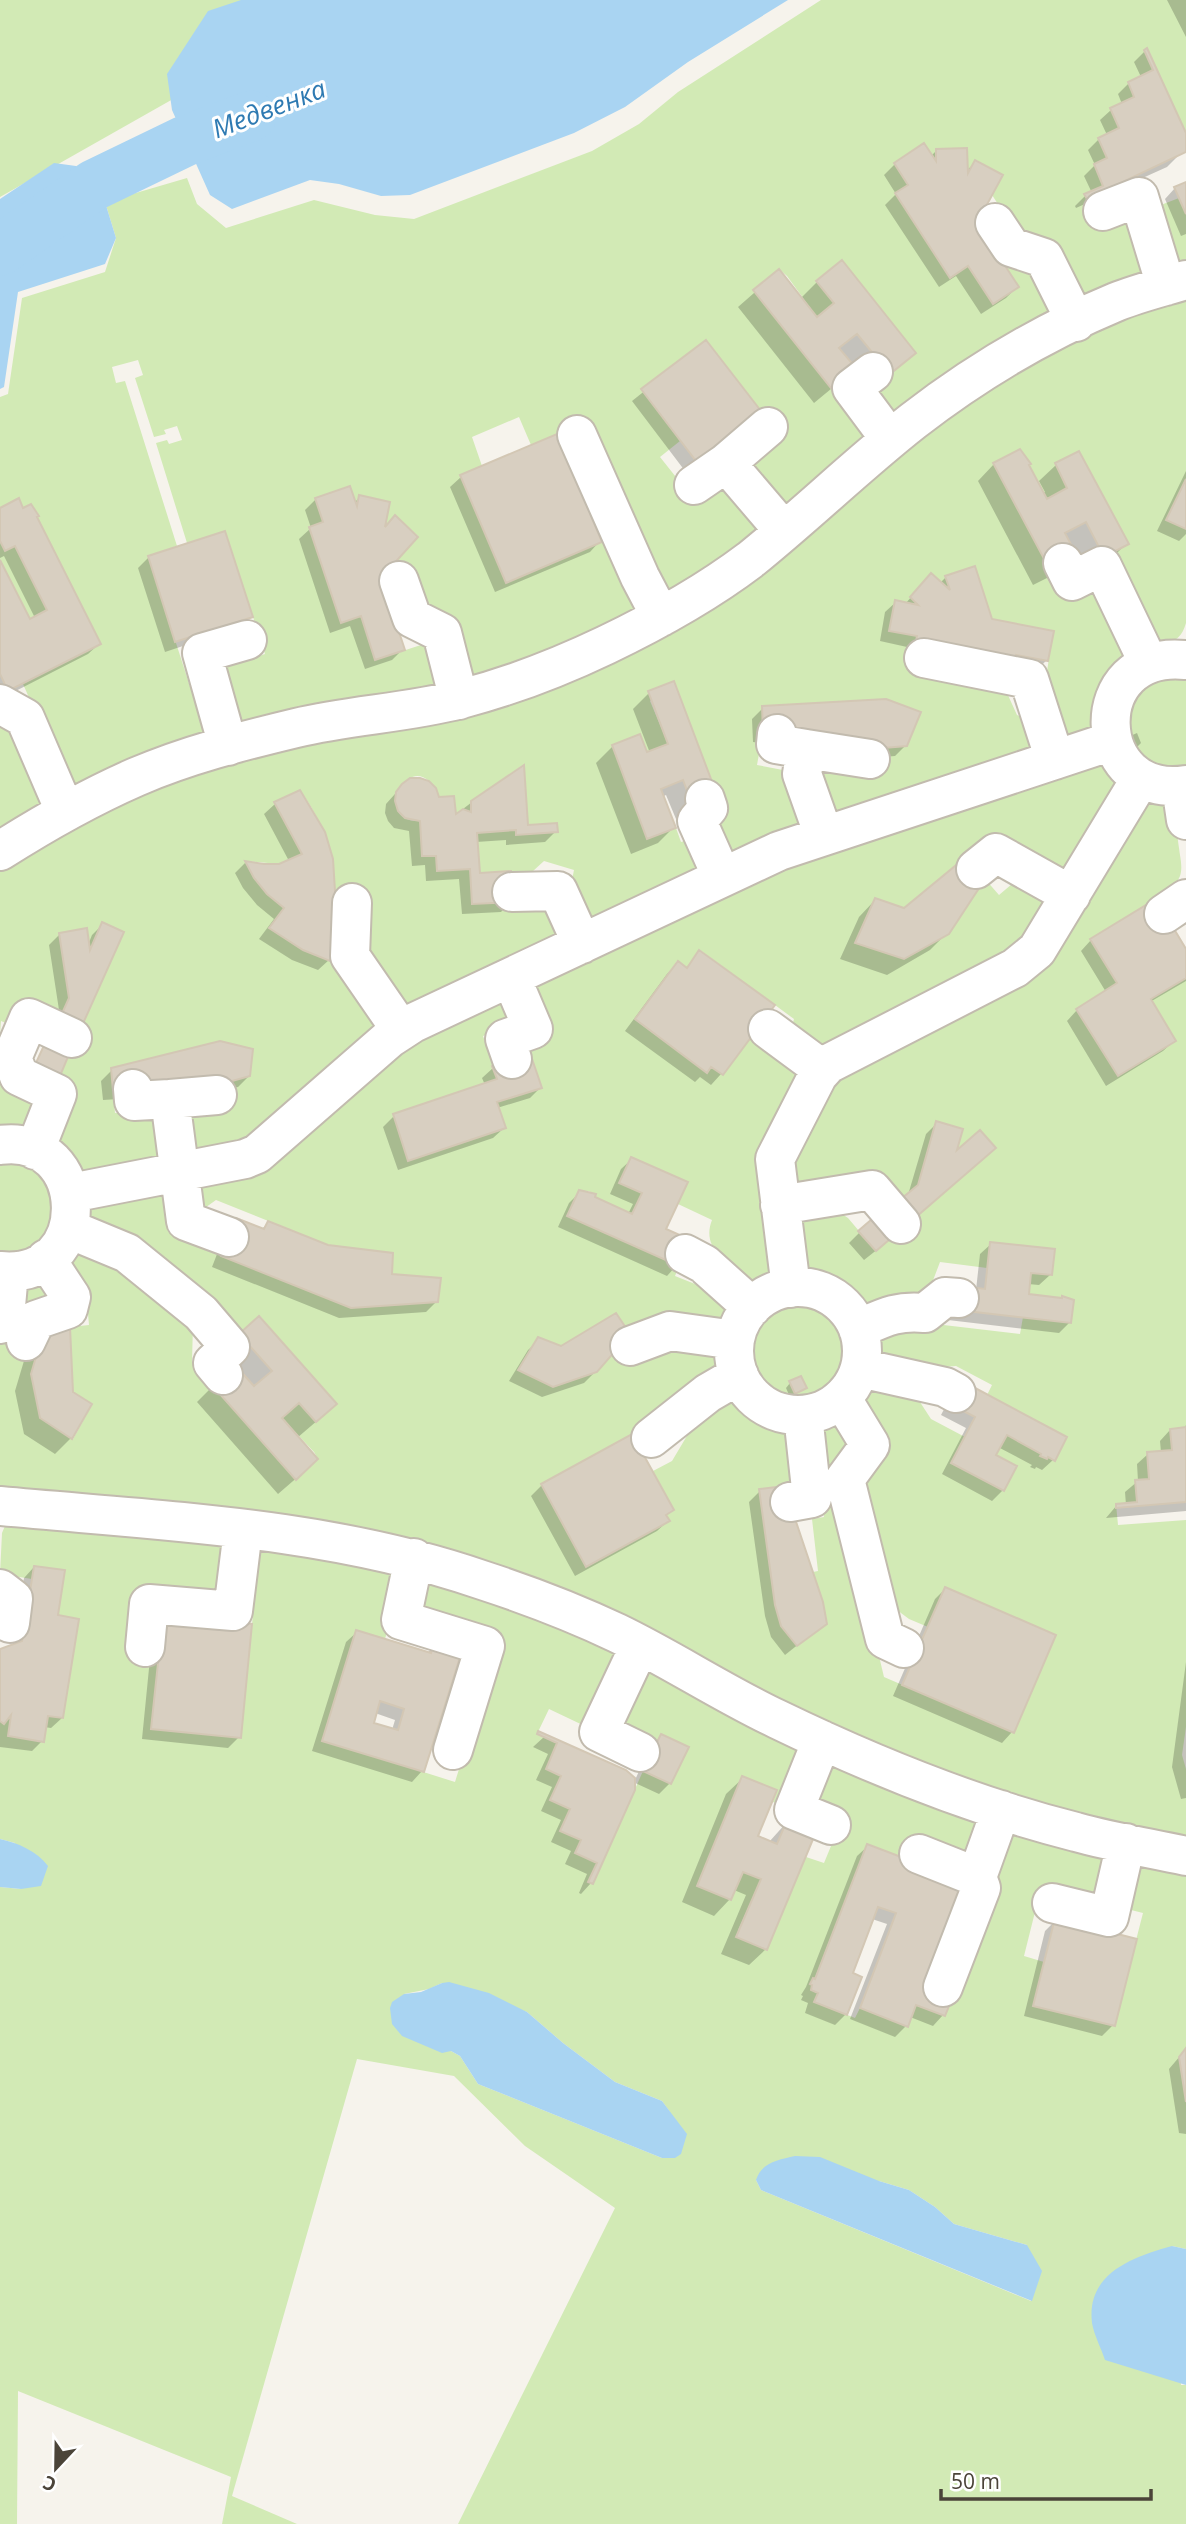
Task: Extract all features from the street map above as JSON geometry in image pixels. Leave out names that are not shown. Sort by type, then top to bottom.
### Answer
[{"type":"street","points":[[0,851],[65,811],[139,775],[228,746],[299,727],[459,700],[563,664],[661,617],[715,584],[784,531],[890,439],[952,392],[987,370],[1117,302],[1176,283],[1139,197],[1103,211]]},
{"type":"street","points":[[1001,242],[1044,258],[1076,322]]},
{"type":"street","points":[[856,379],[890,439]]},
{"type":"street","points":[[694,485],[726,463],[768,427]]},
{"type":"street","points":[[577,435],[640,578],[661,617]]},
{"type":"street","points":[[726,463],[784,531]]},
{"type":"street","points":[[1063,563],[1072,581],[1102,566],[1149,664]]},
{"type":"street","points":[[399,581],[404,621],[442,633],[459,700]]},
{"type":"street","points":[[228,746],[202,653],[247,640]]},
{"type":"street","points":[[924,658],[1031,669],[1055,760]]},
{"type":"street","points":[[1184,797],[1141,778],[1119,756],[1109,725],[1117,692],[1127,679],[1149,664],[1171,658],[1186,660]]},
{"type":"street","points":[[0,704],[25,718],[65,811]]},
{"type":"street","points":[[824,836],[792,741],[870,759]]},
{"type":"street","points":[[70,1211],[179,1171],[245,1159],[257,1154],[401,1030],[779,851],[1112,741]]},
{"type":"street","points":[[791,1288],[775,1167],[777,1151],[822,1069],[1023,963],[1037,950],[1141,778]]},
{"type":"street","points":[[705,799],[708,808],[697,821],[722,877]]},
{"type":"street","points":[[976,869],[996,853],[1071,895]]},
{"type":"street","points":[[512,892],[558,891],[582,944]]},
{"type":"street","points":[[352,903],[350,956],[401,1030]]},
{"type":"street","points":[[511,977],[533,1029],[505,1039],[512,1059]]},
{"type":"street","points":[[46,1259],[71,1297],[68,1309],[34,1326],[6,1306],[4,1271],[25,1270],[46,1259],[59,1246],[70,1211],[64,1176],[54,1163],[18,1147],[57,1094],[44,1078],[19,1076],[12,1058],[29,1018],[72,1038]]},
{"type":"street","points":[[768,1029],[822,1069]]},
{"type":"street","points":[[133,1089],[134,1101],[217,1095]]},
{"type":"street","points":[[170,1099],[186,1221],[229,1237]]},
{"type":"street","points":[[780,1205],[872,1190],[901,1223]]},
{"type":"street","points":[[70,1211],[201,1313],[230,1348],[213,1363],[223,1375]]},
{"type":"street","points":[[685,1254],[704,1264],[742,1341],[748,1391],[765,1406],[791,1415],[817,1413],[851,1384],[945,1387],[956,1392]]},
{"type":"street","points":[[651,1437],[708,1393],[772,1293],[805,1287],[832,1297],[848,1312],[862,1342],[851,1384],[870,1445],[845,1479],[885,1639],[904,1648]]},
{"type":"street","points":[[858,1329],[891,1314],[906,1311],[925,1313],[946,1297],[959,1298]]},
{"type":"street","points":[[630,1346],[670,1331],[742,1341]]},
{"type":"street","points":[[790,1502],[812,1498],[803,1415]]},
{"type":"street","points":[[0,1506],[243,1530],[355,1546],[414,1558],[557,1607],[640,1644],[774,1718],[942,1789],[1077,1833],[1186,1856]]},
{"type":"street","points":[[145,1647],[149,1604],[233,1611],[243,1530]]},
{"type":"street","points":[[414,1558],[401,1620],[485,1646],[453,1749]]},
{"type":"street","points":[[640,1644],[599,1732],[640,1752]]},
{"type":"street","points":[[813,1822],[794,1810],[822,1740]]},
{"type":"street","points":[[943,1987],[981,1888],[977,1877],[1000,1810]]},
{"type":"street","points":[[1052,1903],[1109,1917],[1126,1843]]},
{"type":"street","points":[[919,1854],[977,1877]]},
{"type":"green space","points":[[0,0],[348,0],[0,197]]},
{"type":"green space","points":[[821,0],[1186,0],[1186,133],[1147,49],[1153,70],[1128,82],[1134,97],[1119,128],[1098,138],[1107,158],[1094,164],[1103,186],[1085,195],[1100,228],[1135,214],[1146,274],[1088,301],[1021,239],[992,195],[1003,175],[976,160],[968,173],[967,148],[936,149],[936,161],[924,143],[894,163],[908,185],[895,193],[950,277],[968,266],[993,304],[1019,287],[1005,267],[1016,259],[1040,267],[1056,313],[894,416],[868,392],[916,353],[842,260],[816,280],[834,303],[817,317],[779,269],[753,290],[849,410],[866,438],[785,508],[742,464],[779,434],[706,340],[641,389],[680,441],[660,457],[695,501],[723,480],[745,507],[758,531],[671,598],[583,423],[531,445],[519,417],[472,437],[482,466],[506,582],[613,537],[640,595],[632,619],[472,678],[425,604],[416,576],[398,559],[418,536],[395,515],[385,527],[390,502],[359,495],[357,506],[350,486],[315,498],[323,522],[309,527],[341,623],[361,616],[375,660],[424,644],[434,648],[436,686],[240,723],[224,667],[265,654],[225,531],[187,543],[156,443],[167,440],[169,444],[182,440],[177,426],[164,430],[166,434],[154,437],[135,378],[143,375],[138,360],[112,367],[116,383],[125,381],[177,546],[148,556],[195,702],[204,700],[206,734],[74,787],[63,775],[23,684],[101,644],[37,517],[37,512],[23,508],[18,499],[0,508],[0,397],[8,394],[22,298],[105,272],[116,238],[105,202],[187,178],[197,204],[226,228],[314,200],[375,215],[414,219],[592,151],[639,124],[678,92]]},
{"type":"green space","points":[[1179,198],[1186,214],[1186,267],[1176,265],[1153,208]]},
{"type":"green space","points":[[1186,298],[1186,623],[1177,639],[1159,642],[1111,553],[1128,543],[1079,451],[1055,463],[1067,488],[1047,499],[1029,465],[1031,464],[1020,449],[994,463],[1064,596],[1098,580],[1124,656],[1107,673],[1102,684],[1093,732],[1087,729],[1065,739],[1045,685],[1053,631],[992,619],[975,566],[945,576],[950,590],[931,574],[910,597],[918,605],[895,600],[889,631],[917,636],[1007,693],[1017,715],[1024,718],[1031,742],[1028,751],[834,814],[820,780],[826,769],[883,748],[920,712],[886,699],[763,706],[763,732],[757,765],[788,771],[802,824],[728,854],[712,832],[725,815],[674,682],[650,701],[668,744],[647,752],[640,734],[612,746],[647,839],[676,828],[681,842],[694,838],[700,867],[589,920],[572,880],[574,870],[544,861],[521,882],[512,883],[511,871],[480,873],[477,833],[516,830],[516,834],[528,825],[523,765],[471,801],[471,812],[463,809],[456,814],[454,796],[439,797],[430,782],[420,776],[411,777],[403,783],[396,803],[398,812],[406,819],[420,821],[422,856],[436,856],[437,871],[470,869],[472,904],[543,903],[557,935],[405,1007],[364,952],[359,893],[335,891],[333,863],[326,838],[315,813],[300,790],[274,803],[302,854],[279,864],[245,861],[262,887],[284,908],[269,928],[303,949],[336,963],[377,1025],[256,1133],[241,1141],[200,1149],[194,1145],[184,1123],[225,1083],[250,1076],[253,1049],[220,1041],[111,1068],[115,1113],[147,1111],[158,1116],[161,1152],[158,1157],[91,1169],[83,1174],[58,1145],[56,1124],[74,1083],[60,1076],[124,932],[102,923],[90,950],[86,929],[59,933],[69,998],[60,1018],[15,1027],[1,1021],[0,1035],[0,872],[114,806],[187,777],[303,745],[465,717],[901,454],[981,396],[1036,361],[1125,318]]},
{"type":"green space","points":[[0,541],[5,551],[15,546],[47,610],[30,619],[0,560]]},
{"type":"green space","points":[[1186,672],[1186,773],[1175,775],[1129,750],[1128,698],[1135,687]]},
{"type":"green space","points":[[0,719],[21,733],[46,802],[0,835]]},
{"type":"green space","points":[[1104,763],[1119,777],[1065,870],[992,836],[904,908],[875,899],[855,943],[905,959],[949,934],[985,879],[999,895],[1012,884],[1018,883],[1046,901],[1022,938],[1012,948],[813,1052],[792,1026],[794,1019],[700,950],[687,968],[677,961],[635,1020],[707,1073],[711,1067],[723,1075],[750,1038],[799,1070],[756,1155],[770,1274],[761,1279],[745,1279],[723,1260],[713,1246],[709,1230],[712,1220],[678,1204],[687,1182],[631,1157],[619,1183],[642,1193],[632,1214],[588,1191],[568,1216],[679,1266],[675,1276],[710,1290],[727,1308],[724,1319],[720,1323],[690,1323],[657,1314],[630,1334],[616,1313],[561,1346],[538,1338],[518,1370],[554,1387],[597,1372],[613,1353],[668,1345],[717,1356],[717,1370],[704,1385],[632,1434],[541,1484],[587,1567],[669,1521],[666,1515],[674,1510],[653,1471],[672,1461],[700,1414],[731,1399],[754,1421],[788,1433],[801,1483],[760,1489],[781,1626],[797,1646],[827,1624],[813,1572],[818,1571],[812,1519],[824,1517],[815,1450],[820,1433],[830,1426],[837,1425],[854,1434],[835,1472],[884,1677],[1014,1733],[1056,1635],[945,1587],[928,1627],[909,1619],[889,1604],[863,1518],[864,1401],[870,1389],[918,1399],[931,1419],[965,1437],[951,1463],[1004,1491],[1017,1466],[996,1455],[1007,1435],[1041,1454],[1040,1456],[1055,1460],[1067,1437],[987,1395],[992,1385],[956,1366],[919,1369],[884,1358],[880,1352],[879,1339],[901,1320],[1020,1334],[1023,1317],[1071,1323],[1074,1300],[1063,1296],[1029,1294],[1031,1273],[1052,1275],[1055,1250],[990,1242],[987,1268],[940,1262],[932,1283],[922,1292],[868,1306],[840,1283],[805,1268],[798,1222],[839,1212],[848,1218],[876,1251],[957,1150],[963,1129],[936,1122],[918,1185],[901,1199],[799,1185],[789,1178],[824,1088],[1020,978],[1141,805],[1152,802],[1167,806],[1176,830],[1181,866],[1179,878],[1171,890],[1090,939],[1117,983],[1076,1009],[1118,1076],[1176,1041],[1151,999],[1186,978],[1186,1427],[1170,1429],[1172,1450],[1147,1452],[1149,1479],[1135,1480],[1137,1502],[1116,1504],[1118,1525],[1186,1520],[1186,1727],[1182,1755],[1186,1769],[1186,1837],[1081,1815],[949,1772],[782,1702],[677,1643],[488,1562],[418,1540],[359,1528],[0,1488],[0,1345],[24,1286],[50,1284],[31,1374],[40,1418],[73,1439],[92,1405],[73,1392],[70,1327],[89,1325],[87,1302],[67,1267],[75,1252],[89,1248],[193,1324],[192,1362],[295,1479],[318,1459],[282,1418],[299,1403],[336,1404],[260,1316],[239,1334],[88,1219],[90,1205],[161,1188],[182,1238],[194,1245],[351,1308],[438,1302],[441,1279],[392,1274],[393,1253],[328,1245],[216,1200],[202,1210],[192,1192],[398,1047],[491,1000],[508,1001],[508,1028],[483,1036],[489,1053],[503,1062],[492,1066],[497,1079],[393,1115],[409,1160],[497,1102],[542,1088],[527,1043],[533,985],[783,862]]},
{"type":"green space","points":[[0,1067],[41,1105],[25,1128],[0,1129]]},
{"type":"green space","points":[[0,1157],[22,1158],[59,1194],[45,1244],[0,1259]]},
{"type":"green space","points":[[798,1299],[818,1303],[835,1314],[846,1331],[850,1351],[846,1371],[835,1388],[818,1399],[798,1403],[778,1399],[761,1388],[750,1371],[746,1351],[750,1331],[761,1314],[778,1303]]},
{"type":"green space","points":[[7,1521],[225,1544],[223,1601],[137,1593],[130,1660],[158,1663],[152,1729],[241,1738],[253,1614],[245,1600],[254,1547],[396,1570],[394,1607],[385,1639],[356,1630],[322,1740],[455,1782],[499,1641],[414,1614],[431,1576],[620,1652],[589,1728],[549,1709],[537,1734],[557,1743],[546,1769],[561,1776],[570,1809],[561,1831],[581,1840],[575,1853],[597,1863],[589,1881],[593,1884],[643,1771],[671,1784],[688,1747],[661,1734],[656,1743],[615,1721],[648,1666],[803,1748],[784,1807],[773,1802],[777,1790],[742,1776],[697,1886],[731,1900],[743,1872],[761,1879],[738,1930],[767,1949],[806,1857],[824,1863],[843,1817],[810,1803],[831,1760],[978,1816],[970,1866],[909,1860],[867,1844],[812,1985],[818,1993],[815,2002],[855,2018],[860,2008],[907,2027],[916,2005],[945,2016],[1005,1832],[1107,1855],[1101,1903],[1041,1888],[1024,1956],[1044,1962],[1114,2026],[1143,1913],[1123,1908],[1134,1866],[1186,1867],[1186,2048],[1179,2057],[1186,2102],[1186,2249],[1172,2246],[1181,2385],[1186,2385],[1186,2524],[458,2524],[615,2208],[525,2146],[454,2076],[357,2059],[232,2496],[297,2524],[222,2524],[231,2477],[18,2391],[17,2524],[0,2524],[0,1887],[21,1889],[15,1843],[0,1839],[0,1721],[11,1715],[8,1736],[44,1742],[48,1716],[63,1718],[79,1619],[58,1615],[65,1570],[34,1566],[32,1579],[0,1574],[2,1533]],"holes":[[[442,1983],[527,2012],[615,2082],[662,2101],[670,2112],[662,2158],[478,2084],[460,2056],[451,2051],[404,1994],[429,1989]],[[756,2180],[879,2181],[909,2190],[935,2207],[954,2224],[1027,2245],[1031,2301],[761,2190]]]},
{"type":"water","points":[[241,0],[788,0],[688,62],[625,107],[574,133],[410,195],[381,196],[339,184],[310,180],[232,209],[210,195],[172,110],[167,74],[208,11]]},
{"type":"water","points":[[54,163],[76,166],[94,185],[105,202],[116,238],[105,264],[18,292],[4,387],[0,389],[0,199]]},
{"type":"water","points":[[0,1839],[27,1848],[44,1861],[48,1866],[41,1886],[21,1889],[0,1887]]},
{"type":"water","points":[[449,1982],[489,1993],[527,2012],[615,2082],[662,2101],[687,2134],[681,2154],[675,2158],[662,2158],[478,2084],[460,2056],[451,2051],[442,2053],[402,2036],[392,2024],[392,2002],[404,1994],[421,1992]]},
{"type":"water","points":[[795,2156],[820,2157],[909,2190],[935,2207],[954,2224],[1027,2245],[1042,2271],[1032,2301],[761,2190],[756,2180],[762,2169],[771,2163]]},
{"type":"water","points":[[1172,2246],[1186,2249],[1186,2385],[1105,2360],[1092,2323],[1092,2306],[1096,2291],[1104,2280],[1128,2262]]},
{"type":"building","points":[[1147,48],[1186,133],[1186,152],[1087,199],[1084,194],[1103,186],[1094,164],[1107,158],[1098,138],[1119,128],[1110,108],[1134,97],[1128,82],[1153,70],[1144,50]]},
{"type":"building","points":[[924,143],[936,161],[936,149],[967,148],[968,173],[975,160],[1003,175],[977,223],[1019,287],[993,304],[968,266],[950,278],[895,193],[908,185],[894,163]]},
{"type":"building","points":[[1186,182],[1186,214],[1174,187]]},
{"type":"building","points":[[842,260],[916,353],[890,374],[857,334],[839,348],[856,368],[831,388],[753,290],[779,269],[817,317],[834,303],[816,281]]},
{"type":"building","points":[[706,340],[761,411],[696,461],[641,389]]},
{"type":"building","points":[[557,434],[602,542],[506,583],[460,475]]},
{"type":"building","points":[[1020,449],[1031,464],[1029,465],[1047,499],[1067,488],[1055,463],[1079,451],[1129,544],[1104,557],[1086,522],[1065,533],[1077,556],[1050,570],[993,463]]},
{"type":"building","points":[[1186,479],[1186,529],[1166,520]]},
{"type":"building","points":[[350,486],[357,506],[359,495],[390,502],[385,527],[395,515],[418,537],[381,578],[405,650],[375,660],[361,616],[341,623],[309,527],[323,522],[315,498]]},
{"type":"building","points":[[19,498],[23,508],[31,504],[39,516],[37,517],[101,644],[8,691],[0,674],[0,560],[30,619],[47,610],[15,546],[5,551],[0,541],[0,508]]},
{"type":"building","points":[[225,531],[253,617],[175,642],[148,556]]},
{"type":"building","points":[[975,566],[992,619],[1054,631],[1048,661],[1016,655],[1014,666],[915,647],[917,636],[889,631],[895,600],[918,605],[910,597],[931,573],[950,590],[945,576]]},
{"type":"building","points":[[674,681],[717,795],[692,804],[683,780],[661,789],[676,828],[647,839],[612,745],[640,734],[647,752],[668,744],[648,691]]},
{"type":"building","points":[[886,699],[921,712],[907,746],[883,748],[763,732],[762,706]]},
{"type":"building","points":[[524,765],[528,825],[557,823],[558,832],[516,835],[516,830],[477,833],[480,873],[511,871],[513,902],[472,904],[470,869],[437,871],[436,856],[422,856],[420,821],[405,818],[398,811],[396,792],[410,778],[420,778],[429,781],[436,788],[439,797],[454,796],[456,814],[463,809],[471,812],[471,801]]},
{"type":"building","points":[[300,790],[325,832],[333,859],[335,891],[347,892],[338,938],[330,961],[303,950],[269,928],[284,908],[267,894],[245,861],[279,864],[302,854],[274,802]]},
{"type":"building","points":[[966,857],[985,879],[949,934],[904,959],[855,943],[875,898],[904,908]]},
{"type":"building","points":[[1156,899],[1186,949],[1186,978],[1151,999],[1176,1041],[1118,1076],[1076,1009],[1117,983],[1090,939]]},
{"type":"building","points":[[102,922],[124,932],[81,1028],[60,1018],[69,998],[59,933],[87,928],[90,950]]},
{"type":"building","points":[[699,950],[775,1005],[723,1075],[711,1067],[707,1073],[635,1019],[678,961],[687,968]]},
{"type":"building","points":[[46,1041],[70,1052],[60,1076],[35,1065]]},
{"type":"building","points":[[220,1041],[253,1049],[250,1076],[225,1083],[113,1090],[111,1068]]},
{"type":"building","points":[[530,1053],[542,1088],[497,1102],[506,1128],[408,1161],[393,1114],[497,1079],[492,1066]]},
{"type":"building","points":[[936,1121],[963,1129],[957,1150],[980,1130],[996,1148],[916,1217],[901,1199],[918,1185]]},
{"type":"building","points":[[631,1157],[688,1182],[666,1229],[691,1240],[679,1266],[567,1216],[579,1190],[596,1194],[595,1197],[632,1214],[642,1193],[619,1183]]},
{"type":"building","points":[[878,1214],[896,1234],[876,1251],[858,1231]]},
{"type":"building","points":[[236,1218],[264,1229],[268,1221],[328,1245],[393,1253],[392,1274],[441,1278],[438,1302],[351,1308],[221,1256]]},
{"type":"building","points":[[990,1242],[1055,1249],[1052,1275],[1031,1273],[1029,1294],[1062,1296],[1074,1300],[1071,1323],[958,1310],[961,1286],[985,1289]]},
{"type":"building","points":[[616,1313],[630,1334],[597,1372],[553,1387],[518,1370],[538,1337],[561,1346]]},
{"type":"building","points":[[259,1316],[337,1404],[316,1422],[299,1403],[282,1418],[318,1459],[296,1480],[212,1385],[235,1365],[254,1386],[272,1371],[239,1334]]},
{"type":"building","points":[[45,1326],[70,1327],[73,1392],[92,1404],[72,1439],[40,1418],[31,1374]]},
{"type":"building","points":[[801,1376],[807,1388],[795,1394],[789,1381]]},
{"type":"building","points":[[962,1381],[1067,1437],[1055,1461],[1040,1456],[1041,1454],[1007,1435],[996,1455],[1017,1466],[1004,1491],[951,1463],[975,1417],[950,1404]]},
{"type":"building","points":[[1186,1427],[1186,1502],[1116,1508],[1116,1504],[1137,1502],[1135,1480],[1149,1479],[1147,1452],[1172,1450],[1170,1429]]},
{"type":"building","points":[[632,1434],[674,1510],[666,1515],[670,1521],[586,1567],[541,1484]]},
{"type":"building","points":[[784,1486],[823,1602],[827,1624],[797,1646],[781,1626],[775,1605],[759,1489]]},
{"type":"building","points":[[34,1566],[65,1570],[58,1615],[79,1619],[63,1718],[48,1716],[44,1742],[8,1736],[11,1715],[4,1724],[0,1721],[0,1649],[22,1641]]},
{"type":"building","points":[[945,1587],[1056,1635],[1014,1733],[902,1685]]},
{"type":"building","points":[[163,1616],[252,1624],[241,1738],[151,1729]]},
{"type":"building","points":[[356,1630],[431,1653],[433,1645],[461,1654],[424,1772],[322,1741]],"holes":[[[380,1701],[404,1709],[398,1730],[374,1723]]]},
{"type":"building","points":[[538,1731],[626,1770],[635,1778],[635,1790],[593,1884],[588,1882],[597,1863],[575,1853],[581,1840],[560,1831],[570,1809],[550,1800],[561,1776],[546,1769],[557,1743],[537,1734]]},
{"type":"building","points":[[661,1734],[689,1747],[671,1784],[643,1771]]},
{"type":"building","points":[[742,1776],[777,1790],[758,1836],[777,1844],[787,1820],[816,1832],[767,1950],[736,1937],[761,1879],[743,1872],[731,1900],[697,1886]]},
{"type":"building","points":[[867,1844],[964,1881],[955,1991],[945,2016],[916,2005],[908,2027],[860,2008],[896,1913],[878,1907],[853,1973],[862,1977],[847,2015],[814,2002],[818,1993],[811,1990],[810,1984],[813,1978],[815,1979]]},
{"type":"building","points":[[1055,1918],[1137,1939],[1115,2026],[1033,2006]]},
{"type":"building","points":[[1186,2048],[1186,2102],[1179,2057]]},
{"type":"waterway","name":"Медвенка","points":[[0,250],[94,185],[185,141],[251,116]]}]
